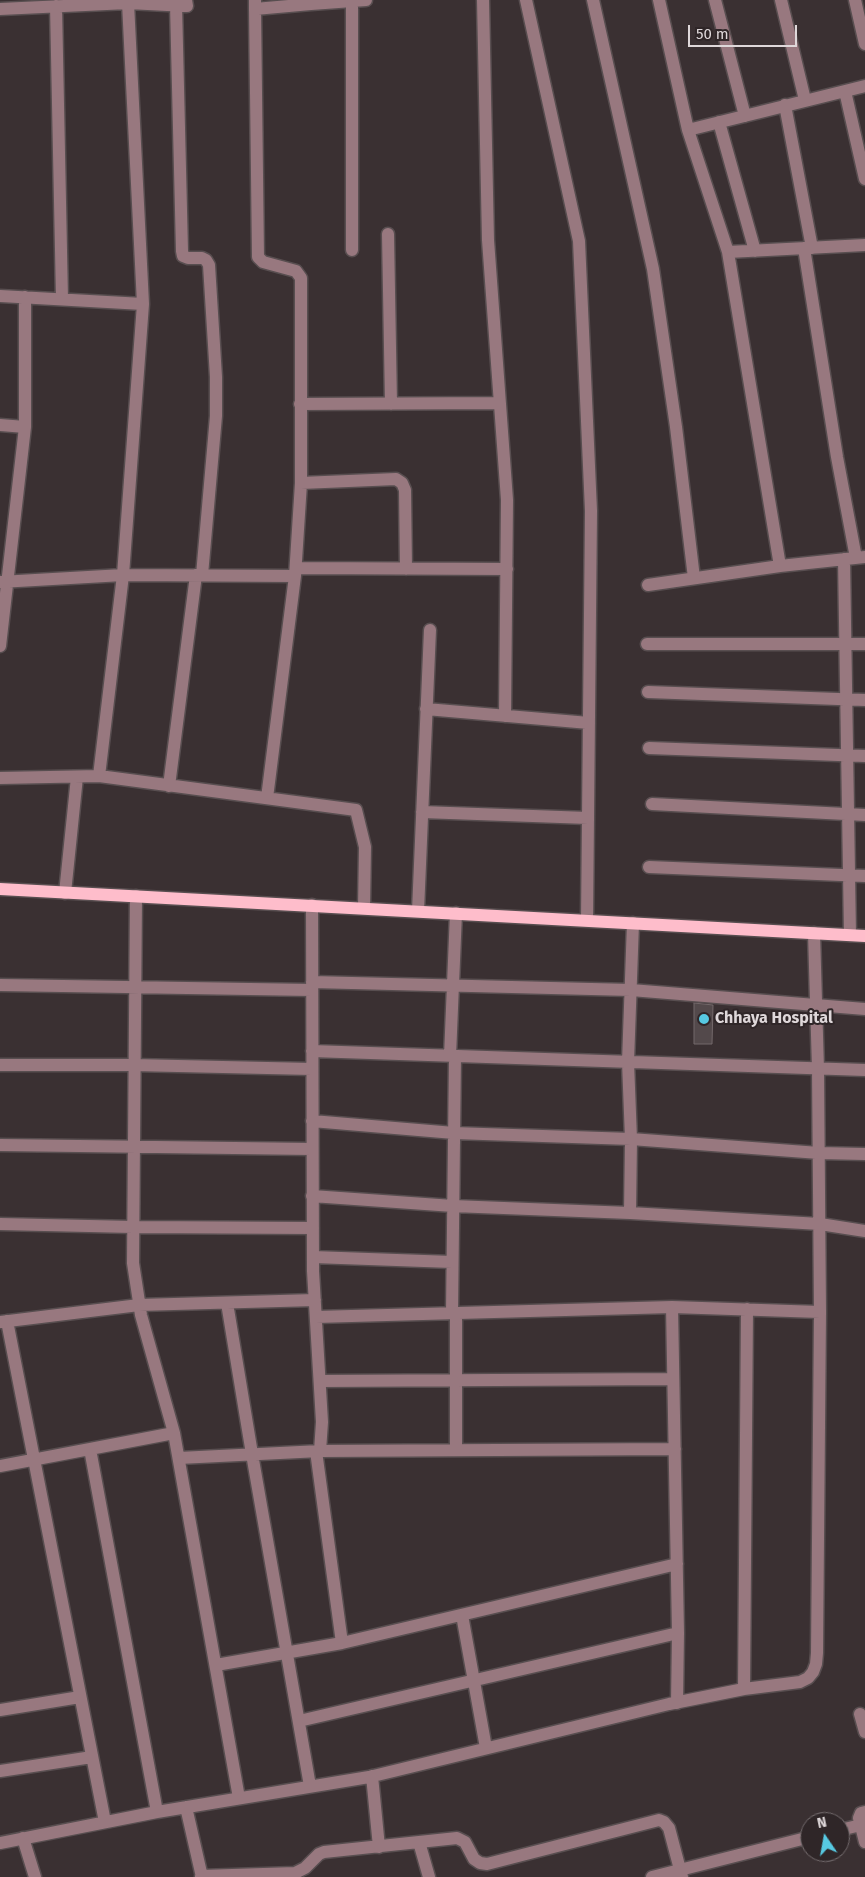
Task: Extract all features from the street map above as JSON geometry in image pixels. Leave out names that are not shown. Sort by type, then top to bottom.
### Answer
[{"type":"main road","points":[[0,889],[865,936]]},
{"type":"street","points":[[267,798],[296,572],[300,483],[301,278],[296,271],[263,262],[258,257],[255,5],[366,0]]},
{"type":"street","points":[[483,0],[488,240],[507,500],[505,716]]},
{"type":"street","points":[[526,0],[579,241],[591,511],[587,920]]},
{"type":"street","points":[[593,0],[653,269],[676,428],[694,578]]},
{"type":"street","points":[[659,0],[688,130],[728,252],[780,566]]},
{"type":"street","points":[[715,0],[745,116]]},
{"type":"street","points":[[781,0],[805,100]]},
{"type":"street","points":[[855,0],[865,44]]},
{"type":"street","points":[[352,1],[352,250]]},
{"type":"street","points":[[99,776],[123,575],[143,304],[128,3]]},
{"type":"street","points":[[0,10],[128,3],[181,3],[182,251],[183,256],[202,258],[209,265],[216,377],[216,416],[199,575],[169,786]]},
{"type":"street","points":[[56,6],[62,299]]},
{"type":"street","points":[[688,130],[865,86]]},
{"type":"street","points":[[845,91],[865,179]]},
{"type":"street","points":[[786,105],[837,457],[855,558],[845,643],[850,935]]},
{"type":"street","points":[[719,122],[755,251]]},
{"type":"street","points":[[388,234],[391,404]]},
{"type":"street","points":[[728,252],[865,245]]},
{"type":"street","points":[[0,296],[143,304]]},
{"type":"street","points":[[0,646],[4,582],[25,427],[26,297]]},
{"type":"street","points":[[300,404],[500,403]]},
{"type":"street","points":[[0,425],[25,427]]},
{"type":"street","points":[[300,483],[396,479],[402,483],[405,490],[406,569]]},
{"type":"street","points":[[648,585],[780,566],[855,558]]},
{"type":"street","points":[[4,582],[123,575],[199,575],[406,569],[507,569]]},
{"type":"street","points":[[418,911],[430,630]]},
{"type":"street","points":[[647,644],[865,644]]},
{"type":"street","points":[[648,692],[865,700]]},
{"type":"street","points":[[426,709],[589,723]]},
{"type":"street","points":[[649,748],[865,756]]},
{"type":"street","points":[[0,778],[77,778],[99,776],[356,810],[365,846],[364,908]]},
{"type":"street","points":[[65,893],[77,778]]},
{"type":"street","points":[[652,804],[865,815]]},
{"type":"street","points":[[422,812],[588,818]]},
{"type":"street","points":[[650,867],[865,876]]},
{"type":"street","points":[[136,896],[133,1065],[133,1264],[139,1305],[174,1434],[239,1798]]},
{"type":"street","points":[[312,906],[313,1257],[322,1422],[318,1451],[342,1643]]},
{"type":"street","points":[[456,913],[452,1056],[454,1133],[452,1262],[456,1450]]},
{"type":"street","points":[[630,1213],[631,1139],[628,1062],[634,923]]},
{"type":"street","points":[[0,1843],[157,1812],[372,1776],[676,1703],[800,1682],[808,1678],[816,1664],[820,1312],[818,1069],[814,933]]},
{"type":"street","points":[[0,986],[453,986],[631,990],[865,1009]]},
{"type":"street","points":[[312,1052],[865,1070]]},
{"type":"street","points":[[0,1065],[133,1065],[312,1070]]},
{"type":"street","points":[[312,1121],[454,1133],[631,1139],[865,1154]]},
{"type":"street","points":[[0,1145],[312,1149]]},
{"type":"street","points":[[312,1196],[453,1206],[630,1213],[820,1224],[865,1232]]},
{"type":"street","points":[[0,1224],[313,1228]]},
{"type":"street","points":[[313,1257],[452,1262]]},
{"type":"street","points":[[105,1822],[34,1459],[3,1321],[139,1305],[315,1300]]},
{"type":"street","points":[[227,1303],[310,1786]]},
{"type":"street","points":[[316,1317],[672,1306],[820,1312]]},
{"type":"street","points":[[672,1306],[678,1633],[676,1703]]},
{"type":"street","points":[[744,1690],[747,1309]]},
{"type":"street","points":[[320,1381],[674,1380]]},
{"type":"street","points":[[0,1466],[174,1434]]},
{"type":"street","points":[[90,1449],[157,1812]]},
{"type":"street","points":[[178,1458],[318,1451],[674,1449]]},
{"type":"street","points":[[216,1665],[342,1643],[677,1564]]},
{"type":"street","points":[[462,1615],[486,1748]]},
{"type":"street","points":[[299,1720],[678,1633]]},
{"type":"street","points":[[0,1710],[80,1697]]},
{"type":"street","points":[[860,1714],[865,1732]]},
{"type":"street","points":[[0,1771],[92,1757]]},
{"type":"street","points":[[372,1776],[379,1847]]},
{"type":"street","points":[[186,1807],[202,1876],[295,1873],[305,1868],[319,1854],[324,1852],[461,1839],[474,1859],[480,1863],[487,1864],[659,1820],[664,1822],[669,1828],[681,1873]]},
{"type":"street","points":[[865,1812],[860,1815],[865,1842]]},
{"type":"street","points":[[850,1828],[861,1825]]},
{"type":"street","points":[[23,1838],[35,1877]]},
{"type":"street","points":[[652,1877],[681,1873],[800,1841]]},
{"type":"street","points":[[420,1842],[429,1877]]},
{"type":"building","points":[[694,1003],[713,1005],[712,1044],[694,1044]]},
{"type":"place","name":"Chhaya Hospital","points":[[704,1019]]}]
